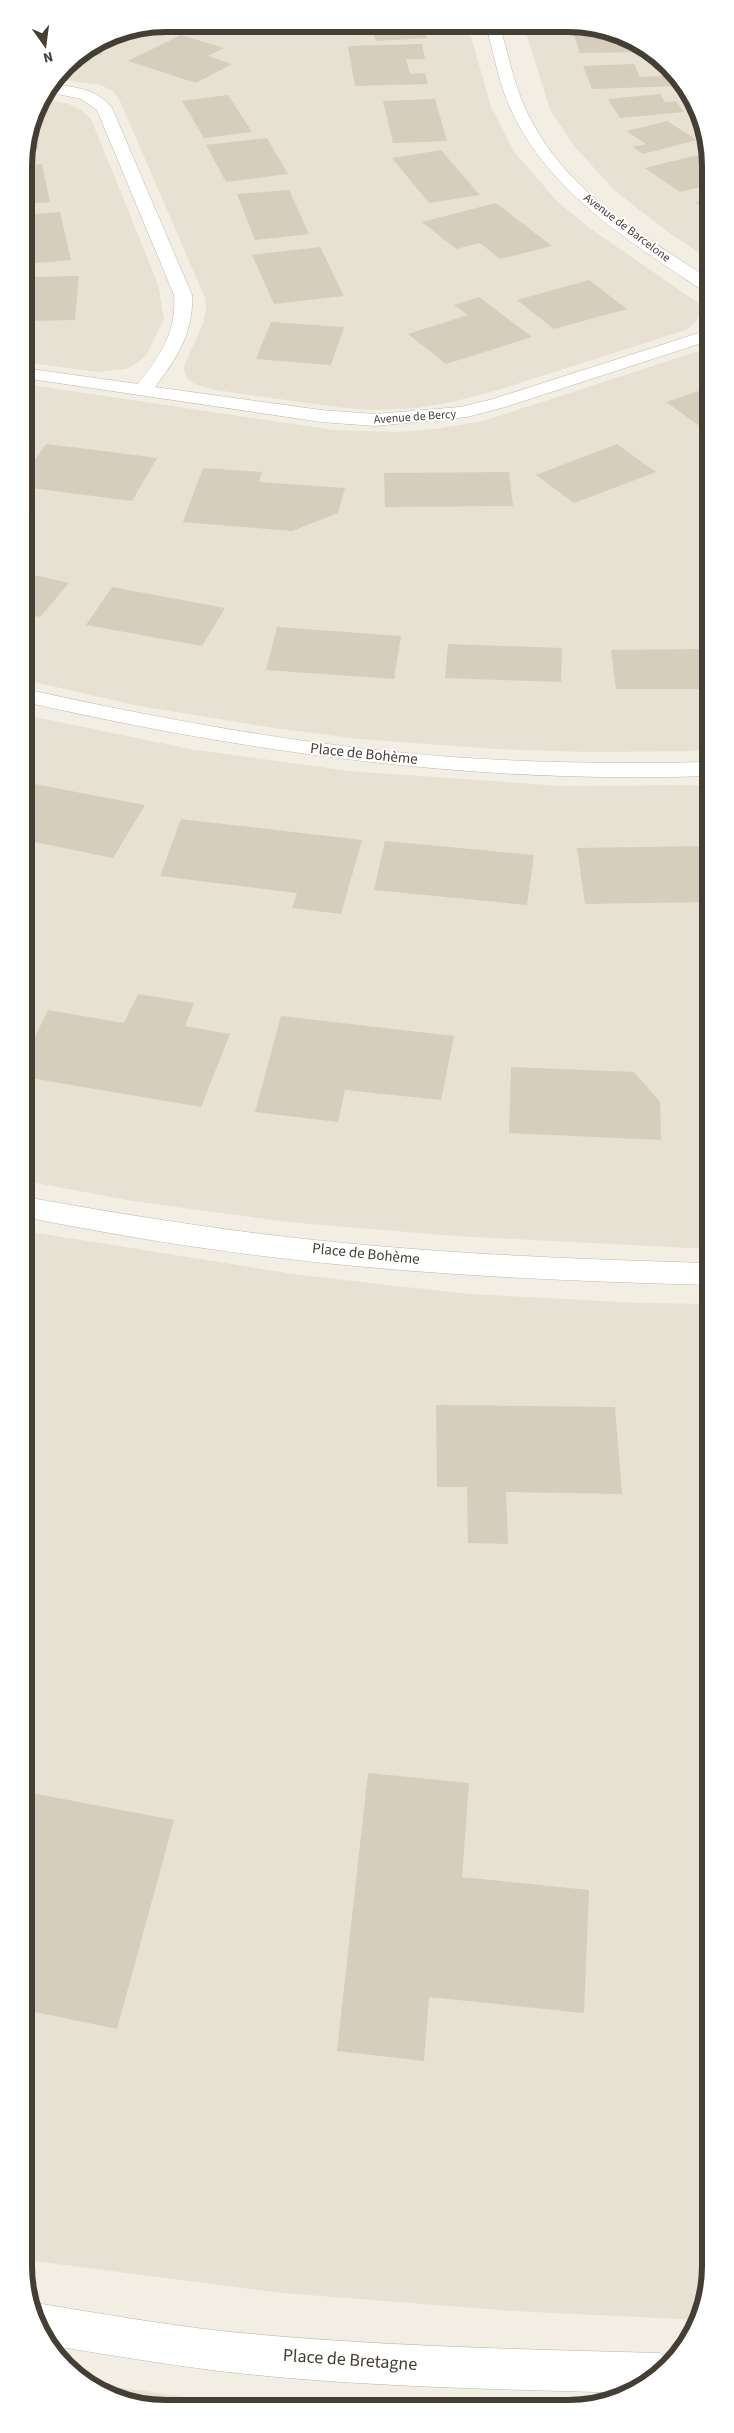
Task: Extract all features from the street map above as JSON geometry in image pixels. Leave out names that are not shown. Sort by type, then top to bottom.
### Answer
[{"type":"street","name":"Avenue de Barcelone","points":[[495,32],[516,104],[532,136],[552,163],[598,208],[702,282]]},
{"type":"street","points":[[57,89],[80,93],[92,98],[104,108],[183,295],[185,320],[182,330],[170,355],[142,391]]},
{"type":"street","name":"Avenue de Bercy","points":[[33,374],[348,420],[405,420],[437,417],[499,403],[702,337]]},
{"type":"street","name":"Place de Bohème","points":[[33,698],[120,718],[197,732],[359,755],[526,768],[602,770],[702,769]]},
{"type":"street","name":"Place de Bohème","points":[[33,1208],[130,1226],[336,1252],[542,1269],[701,1274]]},
{"type":"street","name":"Place de Bretagne","points":[[45,2325],[159,2343],[312,2359],[473,2369],[648,2374]]},
{"type":"shaded area","points":[[166,32],[470,32],[491,107],[514,152],[558,202],[588,227],[697,302],[701,312],[696,321],[686,330],[498,390],[452,402],[417,408],[376,410],[343,408],[216,390],[197,385],[188,380],[183,368],[203,324],[206,310],[205,298],[120,101],[114,92],[101,85],[64,80],[78,66],[99,50],[132,37],[149,34]]},
{"type":"shaded area","points":[[526,32],[568,32],[602,37],[635,50],[662,72],[684,99],[699,140],[702,166],[702,254],[672,235],[614,190],[575,147],[550,110]]},
{"type":"shaded area","points":[[50,99],[69,104],[82,111],[91,119],[158,284],[164,319],[147,354],[137,363],[126,369],[97,372],[33,363],[33,158],[37,132]]},
{"type":"shaded area","points":[[702,350],[702,751],[590,752],[496,749],[359,739],[274,728],[139,706],[33,682],[33,385],[334,430],[398,432],[436,429],[483,421]]},
{"type":"shaded area","points":[[33,717],[190,749],[349,771],[563,786],[702,785],[701,1249],[456,1236],[287,1222],[133,1201],[33,1182]]},
{"type":"shaded area","points":[[32,1232],[293,1274],[470,1294],[641,1303],[701,1304],[701,2275],[699,2293],[690,2320],[513,2311],[282,2293],[32,2261]]},
{"type":"shaded area","points":[[104,2385],[208,2400],[140,2398]]},
{"type":"building","points":[[373,32],[425,32],[427,38],[376,41]]},
{"type":"building","points":[[181,35],[224,48],[208,56],[232,64],[196,83],[128,61]]},
{"type":"building","points":[[574,35],[590,35],[602,37],[638,52],[580,53]]},
{"type":"building","points":[[422,44],[425,59],[406,59],[410,74],[425,73],[428,84],[355,86],[348,46]]},
{"type":"building","points":[[103,48],[101,55],[93,55]]},
{"type":"building","points":[[634,64],[640,77],[665,76],[675,86],[592,89],[583,66]]},
{"type":"building","points":[[660,94],[665,102],[676,101],[684,112],[620,118],[608,99]]},
{"type":"building","points":[[228,95],[252,132],[204,138],[182,101]]},
{"type":"building","points":[[435,99],[447,141],[393,143],[383,101]]},
{"type":"building","points":[[667,121],[697,140],[643,154],[633,147],[646,144],[626,131]]},
{"type":"building","points":[[39,127],[38,149],[34,149]]},
{"type":"building","points":[[267,138],[288,174],[226,182],[206,145]]},
{"type":"building","points":[[441,150],[480,195],[429,203],[392,158]]},
{"type":"building","points":[[698,155],[701,157],[702,187],[680,192],[645,168]]},
{"type":"building","points":[[42,164],[50,202],[33,203],[33,165]]},
{"type":"building","points":[[289,190],[309,234],[255,240],[237,194]]},
{"type":"building","points":[[702,200],[702,207],[695,202]]},
{"type":"building","points":[[496,203],[552,246],[500,259],[480,243],[456,249],[422,222]]},
{"type":"building","points":[[60,212],[71,260],[33,263],[33,214]]},
{"type":"building","points":[[320,247],[344,296],[274,304],[252,255]]},
{"type":"building","points":[[79,276],[75,320],[33,321],[33,277]]},
{"type":"building","points":[[589,280],[627,309],[554,329],[517,300]]},
{"type":"building","points":[[479,297],[532,337],[446,364],[408,334],[468,315],[454,305]]},
{"type":"building","points":[[271,322],[344,327],[331,365],[256,359]]},
{"type":"building","points":[[702,390],[702,428],[666,402]]},
{"type":"building","points":[[46,444],[157,458],[132,501],[33,488],[33,463]]},
{"type":"building","points":[[617,444],[656,472],[574,503],[536,475]]},
{"type":"building","points":[[203,468],[262,472],[259,482],[345,488],[338,513],[292,531],[183,522]]},
{"type":"building","points":[[509,472],[513,506],[385,507],[384,473]]},
{"type":"building","points":[[33,575],[69,583],[40,617],[33,615]]},
{"type":"building","points":[[112,587],[225,608],[202,646],[86,625]]},
{"type":"building","points":[[277,627],[401,636],[394,679],[266,670]]},
{"type":"building","points":[[448,644],[562,648],[561,682],[445,678]]},
{"type":"building","points":[[702,649],[702,689],[616,689],[611,650]]},
{"type":"building","points":[[33,783],[145,805],[113,858],[33,842]]},
{"type":"building","points":[[181,819],[362,840],[341,914],[292,908],[297,893],[160,876]]},
{"type":"building","points":[[385,841],[534,855],[527,905],[374,890]]},
{"type":"building","points":[[702,846],[702,902],[585,904],[577,848]]},
{"type":"building","points":[[138,994],[194,1003],[185,1026],[230,1034],[201,1107],[33,1078],[33,1042],[48,1010],[124,1023]]},
{"type":"building","points":[[281,1016],[454,1036],[441,1100],[345,1090],[338,1122],[255,1112]]},
{"type":"building","points":[[511,1067],[634,1072],[660,1102],[661,1140],[509,1133]]},
{"type":"building","points":[[436,1405],[615,1407],[622,1494],[506,1492],[508,1544],[468,1543],[467,1487],[437,1487]]},
{"type":"building","points":[[368,1773],[469,1783],[462,1877],[589,1890],[584,2013],[429,1997],[424,2061],[337,2051]]},
{"type":"building","points":[[32,1793],[174,1820],[117,2029],[32,2011]]}]
